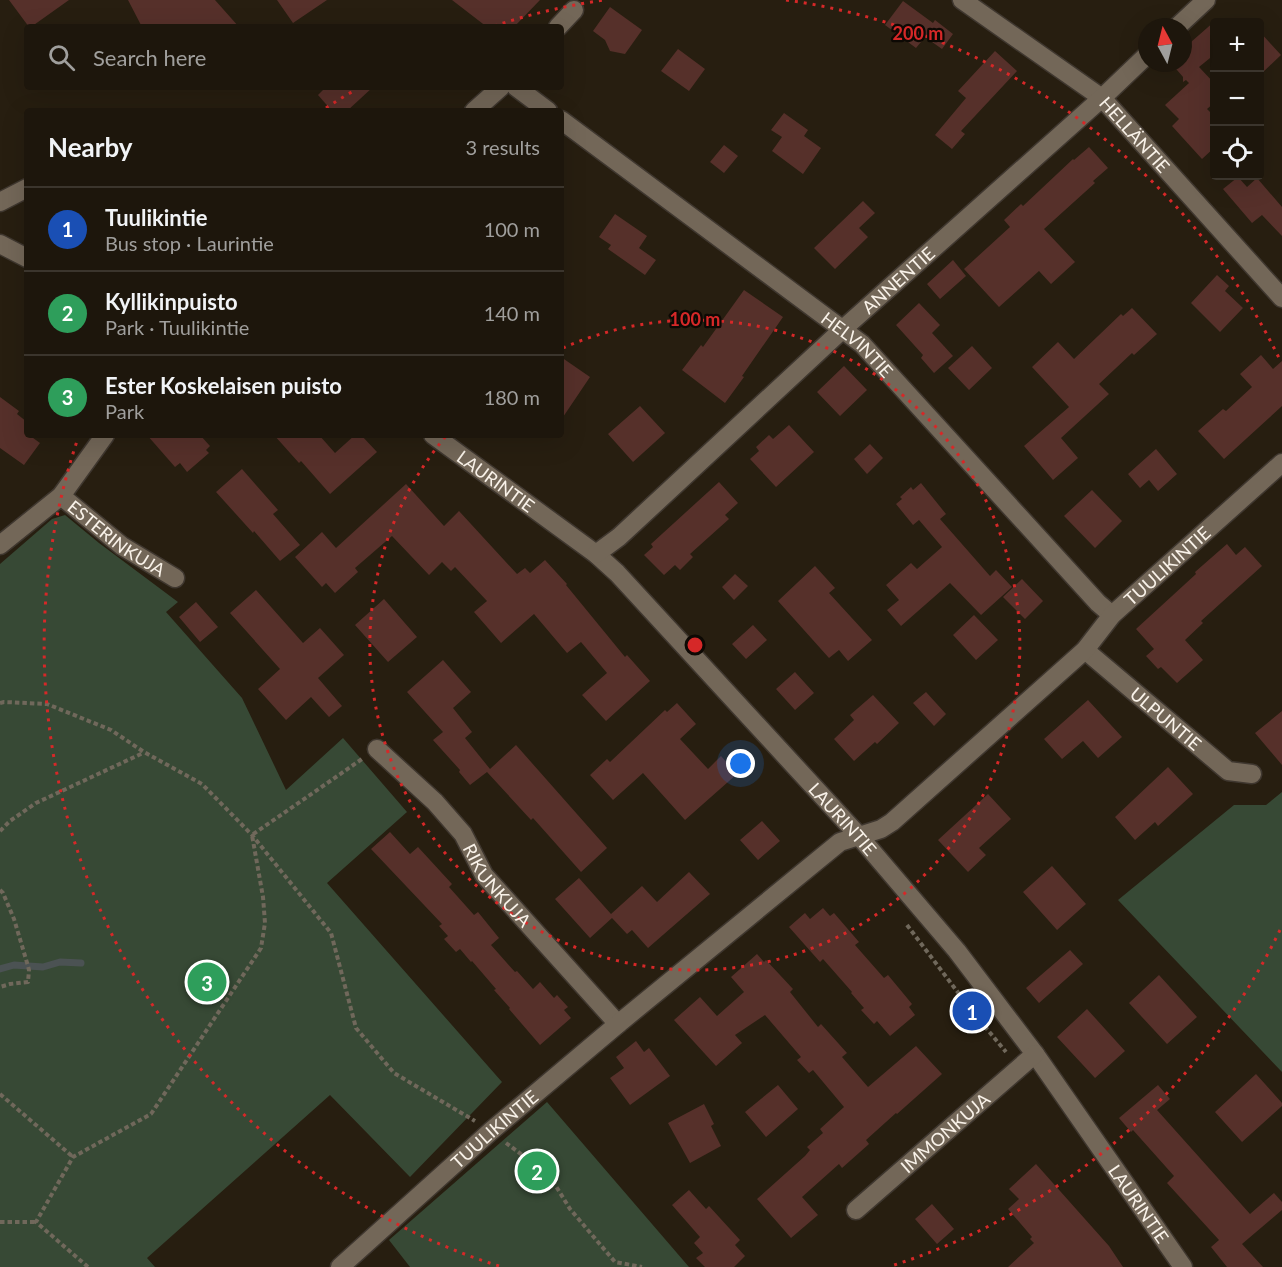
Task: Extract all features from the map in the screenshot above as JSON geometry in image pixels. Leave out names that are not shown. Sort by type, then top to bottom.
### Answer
[{"type":"street","name":"HELLÄNTIE","points":[[962,0],[1102,98],[1282,298]]},
{"type":"street","points":[[1187,18],[1206,0]]},
{"type":"street","points":[[561,24],[574,10]]},
{"type":"street","name":"ANNENTIE","points":[[596,554],[619,537],[843,329],[1138,64]]},
{"type":"street","points":[[477,108],[498,90]]},
{"type":"street","points":[[520,90],[544,108]]},
{"type":"street","name":"HELVINTIE","points":[[564,122],[861,344],[1090,594],[1112,615]]},
{"type":"street","points":[[0,202],[24,190]]},
{"type":"street","points":[[0,244],[24,256]]},
{"type":"street","points":[[0,545],[61,496],[103,438]]},
{"type":"street","name":"LAURINTIE","points":[[437,438],[596,554],[617,573],[859,836],[957,951],[1035,1054],[1183,1267]]},
{"type":"street","name":"TUULIKINTIE","points":[[340,1267],[491,1131],[840,842],[881,829],[892,822],[1086,650],[1112,615],[1282,463]]},
{"type":"street","name":"ESTERINKUJA","points":[[61,496],[122,546],[175,578]]},
{"type":"street","name":"ULPUNTIE","points":[[1086,650],[1228,771],[1252,774]]},
{"type":"street","name":"RIKUNKUJA","points":[[377,749],[435,802],[463,834],[484,875],[618,1024]]},
{"type":"street","name":"IMMONKUJA","points":[[856,1210],[1035,1054]]},
{"type":"path","points":[[0,703],[47,704],[111,730],[144,752],[202,784],[252,836],[331,933],[356,1028],[394,1072],[491,1131],[529,1160],[554,1183],[570,1209],[615,1262],[642,1267]]},
{"type":"path","points":[[252,836],[377,749]]},
{"type":"path","points":[[0,831],[10,820],[36,803],[144,752]]},
{"type":"path","points":[[36,1222],[73,1157],[151,1114],[261,948],[265,923],[263,897],[252,836]]},
{"type":"path","points":[[0,890],[14,919],[29,970],[28,982],[0,987]]},
{"type":"path","points":[[904,922],[972,1011],[1019,1067]]},
{"type":"path","points":[[0,1094],[73,1157]]},
{"type":"path","points":[[0,1222],[36,1222],[88,1267]]},
{"type":"green space","points":[[65,515],[178,602],[166,612],[242,698],[286,790],[343,738],[407,812],[327,883],[502,1082],[410,1177],[330,1095],[147,1258],[155,1267],[0,1267],[0,564],[52,519]]},
{"type":"green space","points":[[1282,792],[1282,1072],[1118,900],[1234,805],[1266,805]]},
{"type":"green space","points":[[547,1102],[689,1267],[410,1267],[389,1240]]},
{"type":"building","points":[[9,0],[69,0],[35,24],[27,24]]},
{"type":"building","points":[[128,0],[215,0],[236,24],[140,24]]},
{"type":"building","points":[[277,0],[327,0],[293,23]]},
{"type":"building","points":[[452,0],[540,0],[517,24],[483,24]]},
{"type":"building","points":[[903,1],[933,23],[935,20],[953,34],[942,49],[925,37],[916,48],[885,25]]},
{"type":"building","points":[[610,7],[642,30],[625,54],[610,51],[605,40],[593,31]]},
{"type":"building","points":[[1210,25],[1210,58],[1199,67],[1210,79],[1210,106],[1207,109],[1210,112],[1210,152],[1202,159],[1172,126],[1179,119],[1165,105],[1189,83],[1186,80],[1183,82],[1183,77],[1179,72],[1192,72],[1192,41]]},
{"type":"building","points":[[1264,36],[1281,55],[1264,71]]},
{"type":"building","points":[[678,49],[705,69],[689,91],[661,71]]},
{"type":"building","points":[[995,51],[1017,71],[961,131],[965,134],[952,149],[935,135],[966,98],[958,91]]},
{"type":"building","points":[[323,90],[370,90],[350,108],[329,108],[318,95]]},
{"type":"building","points":[[784,113],[808,130],[804,136],[821,148],[803,174],[772,151],[782,137],[771,130]]},
{"type":"building","points":[[724,145],[738,156],[724,173],[710,162]]},
{"type":"building","points":[[1089,147],[1108,168],[1093,181],[1095,183],[1044,229],[1075,262],[1051,284],[1039,271],[999,307],[964,269],[1010,227],[1004,220]]},
{"type":"building","points":[[1234,180],[1241,180],[1247,187],[1255,180],[1259,180],[1282,207],[1282,236],[1262,215],[1252,223],[1223,189]]},
{"type":"building","points":[[863,201],[875,213],[859,228],[868,237],[835,269],[814,248]]},
{"type":"building","points":[[615,214],[647,236],[639,248],[656,260],[645,275],[608,249],[611,245],[599,237]]},
{"type":"building","points":[[953,260],[966,276],[940,299],[927,284]]},
{"type":"building","points":[[1217,275],[1229,286],[1225,291],[1243,308],[1220,332],[1191,303]]},
{"type":"building","points":[[744,290],[783,317],[725,403],[682,370],[701,345],[703,347]]},
{"type":"building","points":[[919,303],[940,325],[932,333],[953,356],[934,373],[921,358],[923,355],[896,325]]},
{"type":"building","points":[[1132,308],[1157,334],[1134,355],[1132,353],[1099,384],[1109,394],[1061,438],[1078,458],[1053,480],[1024,446],[1069,407],[1032,367],[1058,342],[1074,359],[1121,314],[1123,316]]},
{"type":"building","points":[[972,346],[992,368],[969,390],[948,368]]},
{"type":"building","points":[[1261,355],[1273,369],[1282,361],[1282,406],[1224,459],[1198,431],[1223,409],[1226,411],[1252,387],[1240,374]]},
{"type":"building","points":[[564,359],[590,377],[564,416]]},
{"type":"building","points":[[844,366],[867,390],[840,416],[817,392]]},
{"type":"building","points":[[0,397],[19,411],[17,414],[24,420],[24,438],[33,438],[40,443],[24,465],[0,448]]},
{"type":"building","points":[[640,406],[665,433],[633,462],[608,434]]},
{"type":"building","points":[[789,425],[814,452],[776,487],[750,459],[759,451],[756,447],[769,435],[773,439]]},
{"type":"building","points":[[150,438],[203,438],[210,446],[206,450],[209,453],[187,472],[180,463],[175,467]]},
{"type":"building","points":[[277,438],[322,438],[335,453],[352,438],[364,438],[377,452],[330,494],[301,461],[299,463]]},
{"type":"building","points":[[870,444],[883,458],[867,474],[854,459]]},
{"type":"building","points":[[1156,449],[1177,474],[1158,491],[1149,480],[1140,488],[1128,474]]},
{"type":"building","points":[[242,469],[278,510],[273,514],[300,545],[280,561],[216,492]]},
{"type":"building","points":[[719,482],[738,503],[725,515],[729,519],[690,554],[693,557],[680,570],[675,565],[664,575],[644,555],[653,547],[651,544]]},
{"type":"building","points":[[921,483],[946,514],[940,519],[990,576],[996,570],[1012,587],[981,615],[950,583],[901,626],[887,610],[899,600],[886,585],[911,563],[917,569],[942,547],[919,520],[913,525],[896,504],[911,487],[913,490]]},
{"type":"building","points":[[406,484],[444,526],[459,511],[517,574],[525,568],[530,573],[545,560],[625,657],[627,655],[650,681],[606,721],[582,695],[607,673],[581,642],[567,653],[534,614],[501,643],[474,612],[487,601],[455,567],[451,571],[442,562],[429,575],[392,536],[355,568],[358,572],[335,593],[326,583],[322,587],[295,557],[322,532],[336,548]]},
{"type":"building","points":[[1092,490],[1122,521],[1095,548],[1064,516]]},
{"type":"building","points":[[1227,544],[1236,555],[1245,547],[1262,566],[1201,621],[1203,623],[1185,640],[1203,660],[1177,683],[1161,667],[1158,669],[1146,656],[1154,649],[1136,629]]},
{"type":"building","points":[[815,566],[835,588],[829,593],[872,640],[848,661],[839,650],[829,658],[778,601]]},
{"type":"building","points":[[735,574],[748,586],[734,600],[722,587]]},
{"type":"building","points":[[1022,579],[1043,601],[1025,619],[1003,597]]},
{"type":"building","points":[[256,590],[303,643],[320,628],[344,655],[318,678],[342,706],[329,717],[311,697],[286,720],[258,689],[280,669],[230,613]]},
{"type":"building","points":[[384,599],[417,637],[388,662],[355,625]]},
{"type":"building","points":[[196,602],[218,627],[200,642],[179,617]]},
{"type":"building","points":[[974,615],[998,640],[976,660],[953,635]]},
{"type":"building","points":[[753,625],[767,640],[746,659],[732,644]]},
{"type":"building","points":[[443,660],[471,692],[453,708],[472,732],[465,738],[490,769],[516,745],[607,848],[581,872],[533,818],[531,820],[487,772],[470,785],[459,772],[460,770],[433,740],[443,732],[407,692]]},
{"type":"building","points":[[795,672],[814,693],[795,710],[776,689]]},
{"type":"building","points":[[926,692],[946,714],[934,726],[913,703]]},
{"type":"building","points":[[873,695],[899,723],[877,744],[875,742],[854,761],[834,739],[854,720],[850,715]]},
{"type":"building","points":[[1088,700],[1122,737],[1098,758],[1083,741],[1062,759],[1044,739]]},
{"type":"building","points":[[677,703],[696,724],[680,739],[708,769],[721,756],[737,774],[685,820],[643,773],[613,800],[590,775],[607,759],[610,762],[665,710],[667,712]]},
{"type":"building","points":[[1282,711],[1282,765],[1255,733]]},
{"type":"building","points":[[1168,767],[1193,794],[1158,826],[1155,822],[1135,840],[1115,817]]},
{"type":"building","points":[[988,794],[1011,819],[979,848],[986,855],[968,872],[938,840]]},
{"type":"building","points":[[762,821],[780,841],[758,860],[740,840]]},
{"type":"building","points":[[390,832],[410,854],[418,847],[452,884],[449,887],[474,915],[478,912],[499,938],[491,945],[515,972],[517,971],[533,989],[540,982],[554,998],[557,995],[568,1007],[564,1010],[571,1018],[540,1045],[472,961],[460,949],[456,952],[444,939],[448,936],[439,926],[442,924],[371,849]]},
{"type":"building","points":[[1052,866],[1086,904],[1057,930],[1023,892]]},
{"type":"building","points":[[689,872],[710,894],[648,948],[632,930],[627,934],[612,918],[590,938],[555,899],[579,878],[611,914],[642,886],[657,902]]},
{"type":"building","points":[[823,908],[830,916],[834,913],[859,942],[855,945],[884,978],[888,975],[912,1004],[909,1007],[915,1015],[890,1036],[877,1021],[874,1024],[861,1010],[864,1008],[852,992],[823,959],[820,962],[789,927],[805,913],[810,919]]},
{"type":"building","points":[[1070,950],[1083,964],[1039,1003],[1026,988]]},
{"type":"building","points":[[757,954],[764,962],[766,960],[793,989],[790,992],[818,1027],[821,1024],[847,1053],[842,1057],[868,1087],[916,1046],[942,1074],[866,1140],[869,1144],[842,1168],[839,1164],[802,1197],[818,1215],[791,1238],[757,1199],[805,1156],[810,1150],[807,1147],[823,1133],[820,1129],[844,1107],[813,1070],[809,1073],[797,1060],[801,1057],[765,1015],[735,1035],[742,1043],[716,1066],[674,1020],[700,997],[717,1016],[744,992],[731,977]]},
{"type":"building","points":[[1159,975],[1197,1017],[1167,1044],[1129,1003]]},
{"type":"building","points":[[1087,1009],[1125,1051],[1095,1078],[1057,1037]]},
{"type":"building","points":[[636,1041],[644,1052],[649,1048],[670,1076],[630,1105],[610,1078],[624,1068],[616,1057]]},
{"type":"building","points":[[1256,1074],[1282,1103],[1282,1106],[1242,1142],[1215,1112]]},
{"type":"building","points":[[778,1085],[798,1109],[766,1137],[745,1112]]},
{"type":"building","points":[[1158,1085],[1170,1099],[1157,1110],[1250,1214],[1274,1193],[1282,1202],[1282,1210],[1242,1244],[1263,1267],[1227,1267],[1211,1247],[1219,1240],[1167,1183],[1174,1176],[1133,1130],[1131,1132],[1119,1118]]},
{"type":"building","points":[[704,1104],[721,1146],[690,1163],[668,1123]]},
{"type":"building","points":[[1036,1164],[1109,1246],[1123,1267],[1008,1267],[1034,1243],[1030,1239],[1032,1237],[1008,1209],[1019,1199],[1009,1189]]},
{"type":"building","points":[[689,1190],[706,1209],[709,1206],[740,1240],[735,1245],[745,1256],[734,1267],[705,1267],[696,1258],[703,1253],[694,1243],[700,1237],[672,1205]]},
{"type":"building","points":[[932,1204],[954,1229],[937,1244],[915,1219]]},
{"type":"waterway","points":[[0,969],[14,965],[43,967],[60,962],[81,963]]},
{"type":"place","name":"Ester Koskelaisen puisto","points":[[207,982]]},
{"type":"place","name":"Tuulikintie","points":[[972,1011]]},
{"type":"place","name":"Kyllikinpuisto","points":[[537,1171]]}]
